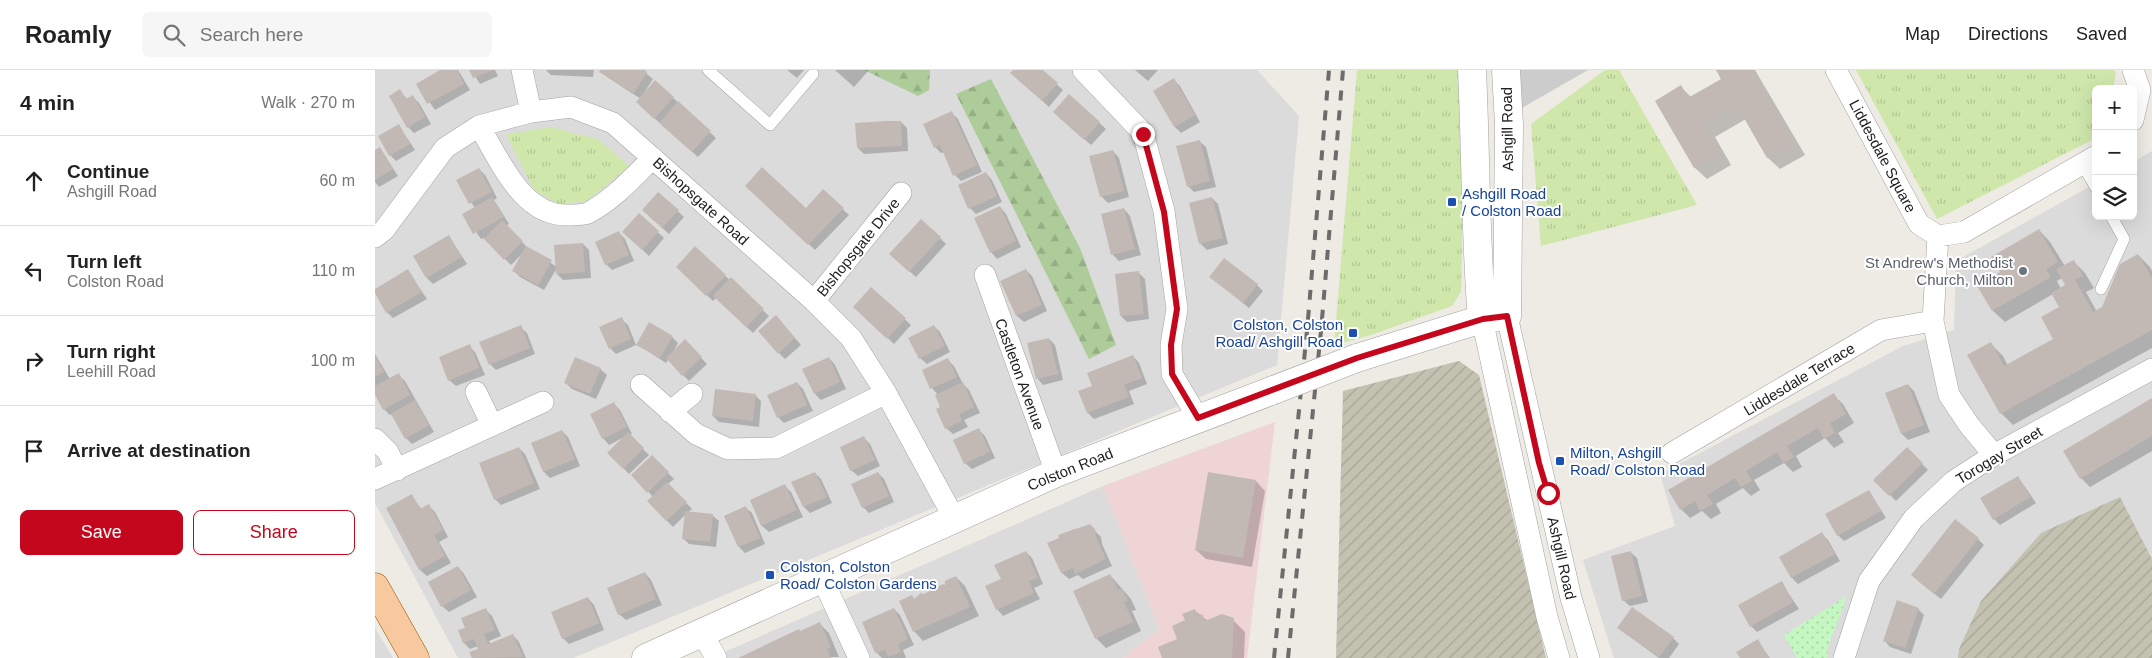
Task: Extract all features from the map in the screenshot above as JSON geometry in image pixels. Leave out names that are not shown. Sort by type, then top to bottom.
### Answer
[{"type":"main road","points":[[375,587],[415,658]]},
{"type":"street","points":[[522,70],[531,112]]},
{"type":"street","points":[[1083,70],[1143,134],[1164,212],[1177,309],[1171,345],[1172,374],[1198,418]]},
{"type":"street","name":"Ashgill Road","points":[[1472,70],[1477,186],[1477,248],[1571,598],[1589,658]]},
{"type":"street","name":"Ashgill Road","points":[[1506,70],[1509,125],[1495,317],[1547,617],[1559,658]]},
{"type":"street","name":"Liddesdale Square","points":[[1836,70],[1919,224],[1938,236]]},
{"type":"street","points":[[2133,70],[2140,90],[2137,103]]},
{"type":"street","name":"Bishopsgate Road","points":[[375,237],[384,230],[445,148],[479,126],[531,112],[571,107],[613,123],[814,301],[851,338],[886,393],[954,518]]},
{"type":"street","points":[[479,126],[513,183],[536,207],[556,216],[586,214],[608,200],[653,158]]},
{"type":"street","points":[[1994,456],[1969,425],[1949,395],[1933,321],[1938,236],[1964,232],[2089,160]]},
{"type":"street","name":"Bishopsgate Drive","points":[[814,301],[901,193]]},
{"type":"street","name":"Castleton Avenue","points":[[985,275],[1056,473]]},
{"type":"street","name":"Colston Road","points":[[645,658],[1056,473],[1357,358],[1495,317]]},
{"type":"street","name":"Liddesdale Terrace","points":[[1672,453],[1881,330],[1933,321]]},
{"type":"street","name":"Torogay Street","points":[[1844,658],[1869,581],[1915,518],[1955,481],[1994,456],[2152,369]]},
{"type":"street","points":[[641,385],[696,434],[728,449],[776,448],[886,393]]},
{"type":"street","points":[[475,392],[492,425]]},
{"type":"street","points":[[670,412],[692,394]]},
{"type":"street","points":[[375,480],[543,402]]},
{"type":"street","points":[[375,439],[388,452],[397,470]]},
{"type":"street","points":[[822,578],[859,658]]},
{"type":"street","points":[[702,633],[716,658]]},
{"type":"lane","points":[[711,71],[770,125],[813,74]]},
{"type":"lane","points":[[2089,160],[2093,175]]},
{"type":"lane","points":[[2101,289],[2124,239],[2113,220]]},
{"type":"shaded area","points":[[375,70],[1257,70],[1299,116],[1277,365],[573,658],[458,658],[375,503]]},
{"type":"shaded area","points":[[1520,70],[1588,70],[1522,108]]},
{"type":"shaded area","points":[[2152,151],[2152,658],[1614,658],[1583,560],[1675,526],[1660,474],[1903,346],[1954,330],[1956,261],[2092,185],[2092,220],[2137,220],[2137,160]]},
{"type":"shaded area","points":[[1459,361],[1479,375],[1546,658],[1336,658],[1343,391]]},
{"type":"shaded area","points":[[1275,422],[1247,658],[1123,658],[1159,629],[1103,486]]},
{"type":"shaded area","points":[[1103,486],[1159,629],[1123,658],[711,658]]},
{"type":"shaded area","points":[[2120,497],[2152,559],[2152,658],[1958,658],[1959,649],[1981,601],[2041,533]]},
{"type":"shaded area","points":[[375,628],[393,658],[375,658]]},
{"type":"green space","points":[[864,70],[930,70],[929,90],[918,96]]},
{"type":"green space","points":[[1357,70],[1460,70],[1463,200],[1461,292],[1452,306],[1371,335],[1334,345]]},
{"type":"green space","points":[[1605,70],[1619,70],[1697,205],[1541,246],[1531,124]]},
{"type":"green space","points":[[1856,70],[2114,70],[2116,72],[2114,85],[2092,85],[2092,140],[1937,219]]},
{"type":"green space","points":[[991,79],[1080,248],[1116,345],[1089,359],[956,94]]},
{"type":"green space","points":[[550,127],[598,139],[629,166],[587,201],[559,204],[534,190],[506,134]]},
{"type":"green space","points":[[1847,596],[1828,647],[1827,658],[1797,658],[1784,635]]},
{"type":"building","points":[[440,70],[457,70],[464,84],[427,104],[416,84]]},
{"type":"building","points":[[469,70],[493,70],[473,78]]},
{"type":"building","points":[[600,70],[645,70],[647,72],[634,93],[599,72]]},
{"type":"building","points":[[1013,70],[1043,70],[1058,83],[1042,101],[1010,73]]},
{"type":"building","points":[[1716,70],[1751,70],[1794,143],[1767,158],[1737,106],[1704,125],[1720,153],[1694,168],[1655,101],[1681,85],[1688,98],[1721,79]]},
{"type":"building","points":[[1174,78],[1195,115],[1174,127],[1153,91]]},
{"type":"building","points":[[655,80],[674,97],[654,119],[636,102]]},
{"type":"building","points":[[400,89],[406,99],[413,95],[425,117],[407,128],[389,96]]},
{"type":"building","points":[[1069,94],[1100,122],[1084,140],[1053,112]]},
{"type":"building","points":[[678,101],[711,131],[692,152],[659,123]]},
{"type":"building","points":[[952,111],[977,165],[953,176],[940,145],[934,148],[923,124]]},
{"type":"building","points":[[901,121],[902,146],[857,148],[855,123]]},
{"type":"building","points":[[399,124],[410,144],[389,156],[378,136]]},
{"type":"building","points":[[1200,140],[1210,181],[1187,187],[1176,146]]},
{"type":"building","points":[[380,147],[393,169],[375,180],[375,150]]},
{"type":"building","points":[[1113,150],[1124,191],[1100,197],[1089,156]]},
{"type":"building","points":[[762,167],[806,208],[823,189],[844,208],[808,245],[745,186]]},
{"type":"building","points":[[479,168],[492,192],[469,204],[456,180]]},
{"type":"building","points":[[986,172],[997,196],[968,209],[958,185]]},
{"type":"building","points":[[658,192],[679,210],[662,228],[642,210]]},
{"type":"building","points":[[492,197],[504,217],[473,234],[462,214]]},
{"type":"building","points":[[1212,197],[1223,238],[1199,244],[1189,203]]},
{"type":"building","points":[[1000,206],[1016,241],[990,253],[974,218]]},
{"type":"building","points":[[1124,208],[1135,249],[1111,255],[1101,214]]},
{"type":"building","points":[[639,213],[659,231],[642,250],[622,232]]},
{"type":"building","points":[[921,219],[941,237],[909,272],[889,254]]},
{"type":"building","points":[[502,220],[523,241],[504,260],[484,239]]},
{"type":"building","name":"St Andrew's Methodist Church, Milton","points":[[2039,229],[2058,262],[2046,269],[2051,277],[1992,311],[1977,286],[2000,272],[1991,257]]},
{"type":"building","points":[[619,231],[629,255],[605,265],[595,242]]},
{"type":"building","points":[[449,235],[462,257],[426,278],[413,256]]},
{"type":"building","points":[[583,243],[585,272],[556,274],[554,245]]},
{"type":"building","points":[[526,246],[552,260],[538,285],[512,271]]},
{"type":"building","points":[[695,246],[726,275],[706,296],[676,267]]},
{"type":"building","points":[[2138,254],[2152,278],[2152,330],[2000,414],[1967,355],[1991,342],[2004,366],[2053,339],[2041,317],[2059,307],[2051,293],[2065,285],[2056,269],[2074,260],[2083,276],[2075,280],[2093,312],[2102,307],[2120,264]]},
{"type":"building","points":[[1224,258],[1258,284],[1243,303],[1209,277]]},
{"type":"building","points":[[408,269],[422,292],[386,313],[375,293],[375,289]]},
{"type":"building","points":[[1026,269],[1042,305],[1016,316],[1000,281]]},
{"type":"building","points":[[1139,271],[1144,314],[1120,316],[1115,274]]},
{"type":"building","points":[[731,277],[764,309],[746,327],[713,296]]},
{"type":"building","points":[[871,287],[906,318],[887,339],[853,307]]},
{"type":"building","points":[[776,315],[795,338],[778,354],[758,331]]},
{"type":"building","points":[[622,317],[631,339],[609,349],[599,327]]},
{"type":"building","points":[[649,322],[673,336],[660,358],[636,345]]},
{"type":"building","points":[[521,325],[530,348],[489,365],[479,342]]},
{"type":"building","points":[[934,325],[945,346],[919,359],[908,338]]},
{"type":"building","points":[[1049,338],[1058,374],[1036,379],[1027,343]]},
{"type":"building","points":[[685,339],[702,357],[682,376],[666,358]]},
{"type":"building","points":[[470,344],[479,368],[448,381],[439,357]]},
{"type":"building","points":[[375,355],[384,372],[375,377]]},
{"type":"building","points":[[1133,355],[1142,378],[1124,385],[1129,397],[1087,413],[1078,391],[1092,386],[1087,373]]},
{"type":"building","points":[[575,357],[601,368],[590,394],[564,383]]},
{"type":"building","points":[[829,357],[840,382],[814,394],[802,369]]},
{"type":"building","points":[[948,358],[957,377],[930,389],[922,370]]},
{"type":"building","points":[[399,373],[410,395],[383,410],[375,395],[375,386]]},
{"type":"building","points":[[797,382],[807,405],[777,418],[767,395]]},
{"type":"building","points":[[963,382],[974,407],[959,414],[962,421],[945,429],[936,409],[940,407],[935,395]]},
{"type":"building","points":[[1908,384],[1924,425],[1901,434],[1885,393]]},
{"type":"building","points":[[715,389],[756,394],[753,421],[712,416]]},
{"type":"building","points":[[1834,393],[1846,414],[1830,423],[1835,433],[1824,439],[1818,428],[1787,446],[1794,457],[1783,463],[1777,452],[1746,471],[1752,481],[1741,487],[1735,478],[1707,495],[1713,504],[1700,511],[1695,501],[1680,510],[1668,490]]},
{"type":"building","points":[[2152,398],[2152,436],[2080,479],[2063,451]]},
{"type":"building","points":[[415,400],[429,425],[405,439],[391,414]]},
{"type":"building","points":[[614,402],[627,427],[602,439],[590,414]]},
{"type":"building","points":[[979,428],[990,452],[964,464],[953,440]]},
{"type":"building","points":[[562,430],[575,459],[543,472],[531,443]]},
{"type":"building","points":[[628,432],[644,448],[623,469],[607,453]]},
{"type":"building","points":[[864,436],[875,460],[850,471],[840,447]]},
{"type":"building","points":[[519,447],[534,483],[494,500],[479,463]]},
{"type":"building","points":[[1907,447],[1923,463],[1889,496],[1873,480]]},
{"type":"building","points":[[652,455],[669,472],[647,493],[631,475]]},
{"type":"building","points":[[815,472],[827,497],[803,507],[791,482]]},
{"type":"building","points":[[878,472],[889,496],[862,508],[851,484]]},
{"type":"building","points":[[1208,472],[1256,480],[1243,558],[1195,550]]},
{"type":"building","points":[[2018,476],[2030,497],[1993,520],[1980,498]]},
{"type":"building","points":[[667,482],[687,502],[666,521],[647,501]]},
{"type":"building","points":[[785,484],[797,510],[761,526],[750,500]]},
{"type":"building","points":[[1869,490],[1881,511],[1837,536],[1825,514]]},
{"type":"building","points":[[412,494],[420,509],[429,504],[443,530],[434,535],[445,556],[419,570],[386,508]]},
{"type":"building","points":[[746,506],[760,538],[738,547],[724,516]]},
{"type":"building","points":[[685,511],[713,514],[710,542],[682,539]]},
{"type":"building","points":[[1955,519],[1979,538],[1934,594],[1911,575]]},
{"type":"building","points":[[1090,524],[1095,529],[1096,537],[1106,559],[1075,574],[1073,568],[1061,573],[1047,543],[1059,538],[1058,535]]},
{"type":"building","points":[[1822,532],[1835,554],[1791,578],[1779,557]]},
{"type":"building","points":[[1026,551],[1038,578],[1029,581],[1034,593],[996,610],[985,586],[1001,579],[994,565]]},
{"type":"building","points":[[1631,551],[1642,596],[1622,601],[1611,556]]},
{"type":"building","points":[[458,566],[471,590],[441,607],[428,582]]},
{"type":"building","points":[[645,572],[656,599],[618,615],[607,588]]},
{"type":"building","points":[[1110,574],[1118,590],[1122,588],[1128,601],[1124,602],[1133,622],[1095,639],[1073,591]]},
{"type":"building","points":[[956,576],[970,607],[913,632],[899,601],[912,595],[914,599],[921,593],[924,594],[943,584],[945,585],[945,581]]},
{"type":"building","points":[[1782,581],[1793,602],[1750,627],[1738,605]]},
{"type":"building","points":[[588,597],[599,623],[562,639],[551,612]]},
{"type":"building","points":[[1897,600],[1919,608],[1905,648],[1883,641]]},
{"type":"building","points":[[1632,607],[1674,637],[1659,657],[1617,628]]},
{"type":"building","points":[[486,608],[495,630],[484,634],[488,644],[513,634],[523,657],[472,658],[469,652],[478,649],[474,639],[463,643],[458,630],[465,628],[461,618]]},
{"type":"building","points":[[894,608],[908,639],[898,644],[901,652],[888,657],[885,650],[875,653],[862,622]]},
{"type":"building","points":[[1195,609],[1198,616],[1202,614],[1205,621],[1222,614],[1234,618],[1232,658],[1162,658],[1158,647],[1177,639],[1172,626],[1185,620],[1182,614]]},
{"type":"building","points":[[820,622],[831,647],[827,649],[831,658],[738,658],[799,629],[800,631]]},
{"type":"building","points":[[1758,639],[1769,658],[1740,658],[1736,652]]},
{"type":"railway","points":[[1274,658],[1307,331],[1329,70]]},
{"type":"railway","points":[[1288,658],[1321,331],[1343,70]]},
{"type":"place","name":"Ashgill Road / Colston Road","points":[[1452,202]]},
{"type":"place","name":"St Andrew's Methodist Church, Milton","points":[[2023,271]]},
{"type":"place","name":"Colston, Colston Road/ Ashgill Road","points":[[1353,333]]},
{"type":"place","name":"Milton, Ashgill Road/ Colston Road","points":[[1560,461]]},
{"type":"place","name":"Colston, Colston Road/ Colston Gardens","points":[[770,575]]},
{"type":"route","points":[[1143,134],[1164,212],[1177,309],[1171,345],[1172,374],[1198,418],[1357,358],[1483,319],[1507,316],[1539,463],[1548,493]]}]
